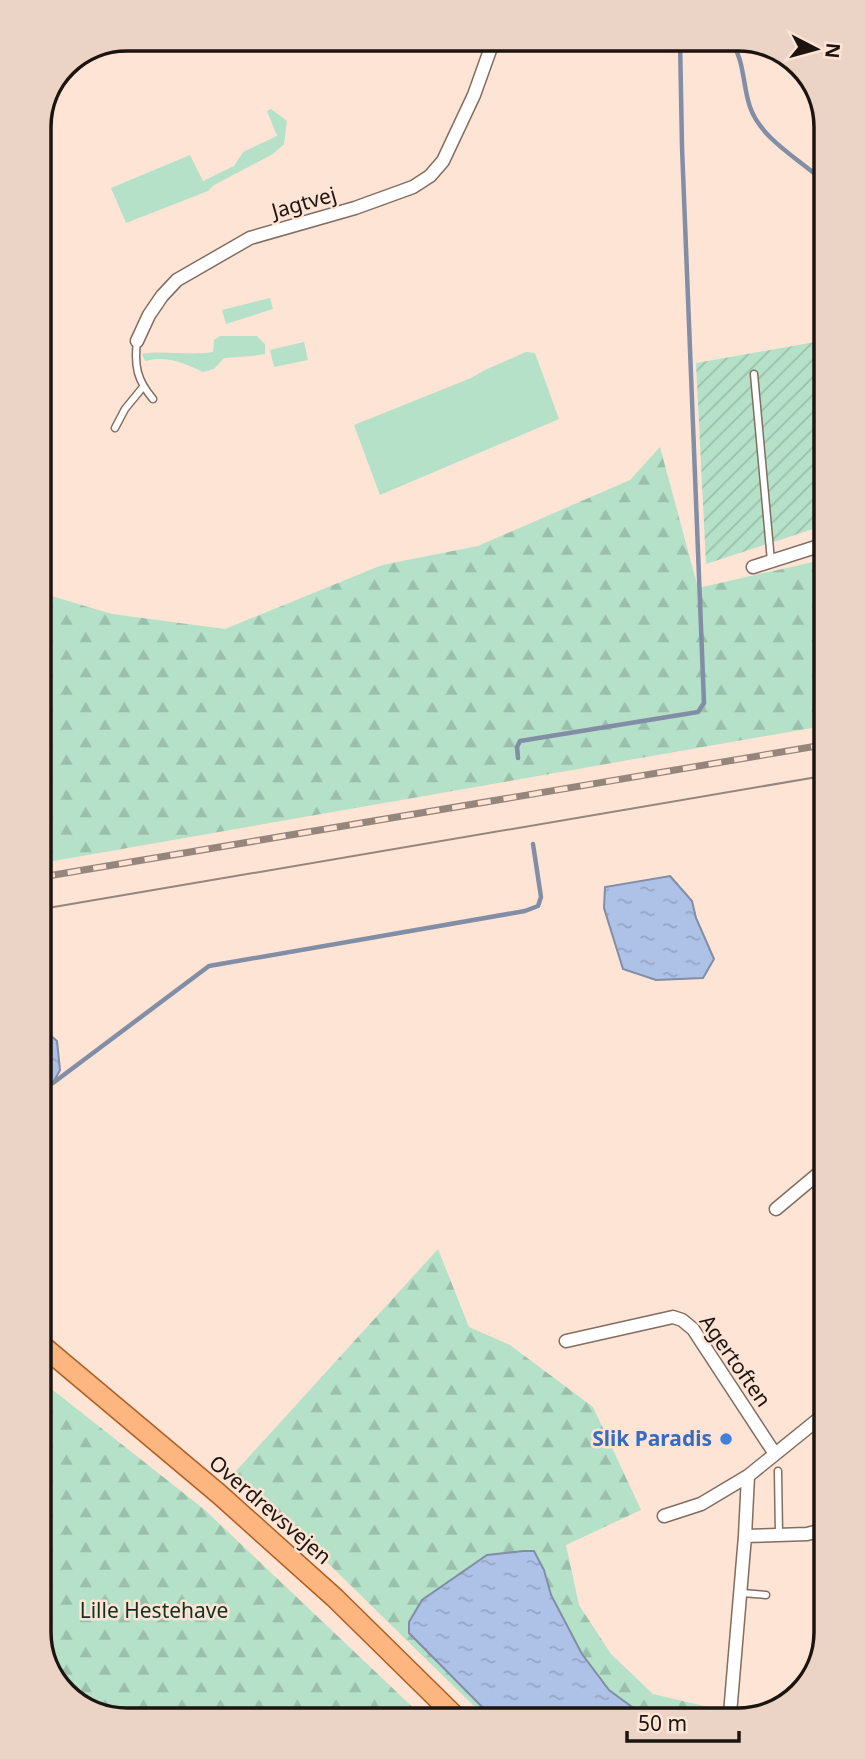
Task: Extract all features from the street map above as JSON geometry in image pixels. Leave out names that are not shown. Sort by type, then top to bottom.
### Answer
[{"type":"main road","name":"Overdrevsvejen","points":[[51,1353],[248,1520],[335,1598],[447,1708]]},
{"type":"street","name":"Jagtvej","points":[[137,341],[149,314],[177,280],[250,238],[355,208],[413,187],[430,176],[443,161],[474,95],[490,51]]},
{"type":"street","points":[[753,567],[814,548]]},
{"type":"street","points":[[776,1209],[814,1177]]},
{"type":"street","name":"Agertoften","points":[[566,1341],[673,1317],[682,1320],[693,1329],[775,1454]]},
{"type":"street","points":[[664,1516],[701,1504],[748,1476],[814,1422]]},
{"type":"street","points":[[731,1708],[742,1593],[748,1476]]},
{"type":"street","points":[[745,1536],[814,1532]]},
{"type":"lane","name":"Jagtvej","points":[[137,341],[135,360],[143,387],[153,399]]},
{"type":"lane","points":[[754,373],[771,561]]},
{"type":"lane","points":[[116,428],[125,409],[143,387]]},
{"type":"lane","points":[[778,1471],[779,1535]]},
{"type":"lane","points":[[742,1593],[766,1595]]},
{"type":"green space","points":[[271,109],[287,121],[284,144],[273,154],[214,185],[208,191],[126,223],[111,188],[190,155],[203,181],[234,166],[243,152],[277,136],[267,111]]},
{"type":"green space","points":[[270,298],[273,309],[226,324],[222,310]]},
{"type":"green space","points":[[220,336],[257,336],[265,344],[265,354],[224,358],[214,369],[203,372],[167,359],[145,361],[142,354],[213,352],[214,340]]},
{"type":"green space","points":[[304,342],[308,360],[274,367],[270,350]]},
{"type":"green space","points":[[814,342],[814,529],[706,564],[696,363]]},
{"type":"green space","points":[[526,352],[535,353],[559,419],[380,495],[354,425],[471,378]]},
{"type":"green space","points":[[660,447],[698,588],[814,562],[814,728],[51,861],[51,596],[112,614],[225,629],[382,565],[478,546],[630,480]]},
{"type":"green space","points":[[438,1249],[469,1327],[510,1345],[593,1407],[641,1510],[566,1545],[579,1605],[611,1654],[653,1694],[712,1708],[476,1708],[235,1472]]},
{"type":"green space","name":"Lille Hestehave","points":[[51,1389],[205,1510],[414,1708],[122,1708],[107,1706],[89,1698],[73,1686],[61,1670],[52,1647]]},
{"type":"water","points":[[670,876],[692,901],[696,918],[714,959],[703,978],[656,980],[623,969],[604,908],[605,887]]},
{"type":"water","points":[[51,1036],[57,1041],[60,1070],[51,1085]]},
{"type":"water","points":[[534,1551],[544,1570],[551,1595],[582,1654],[609,1690],[633,1708],[483,1708],[409,1633],[409,1622],[422,1600],[487,1555]]},
{"type":"waterway","points":[[518,758],[517,747],[520,741],[698,712],[704,703],[680,51]]},
{"type":"waterway","points":[[736,51],[747,98],[761,127],[814,173]]},
{"type":"waterway","points":[[53,1083],[209,966],[525,911],[538,906],[541,897],[533,844]]},
{"type":"tram line","points":[[51,907],[814,778]]},
{"type":"railway","points":[[51,875],[814,747]]},
{"type":"place","name":"Slik Paradis","points":[[726,1439]]}]
